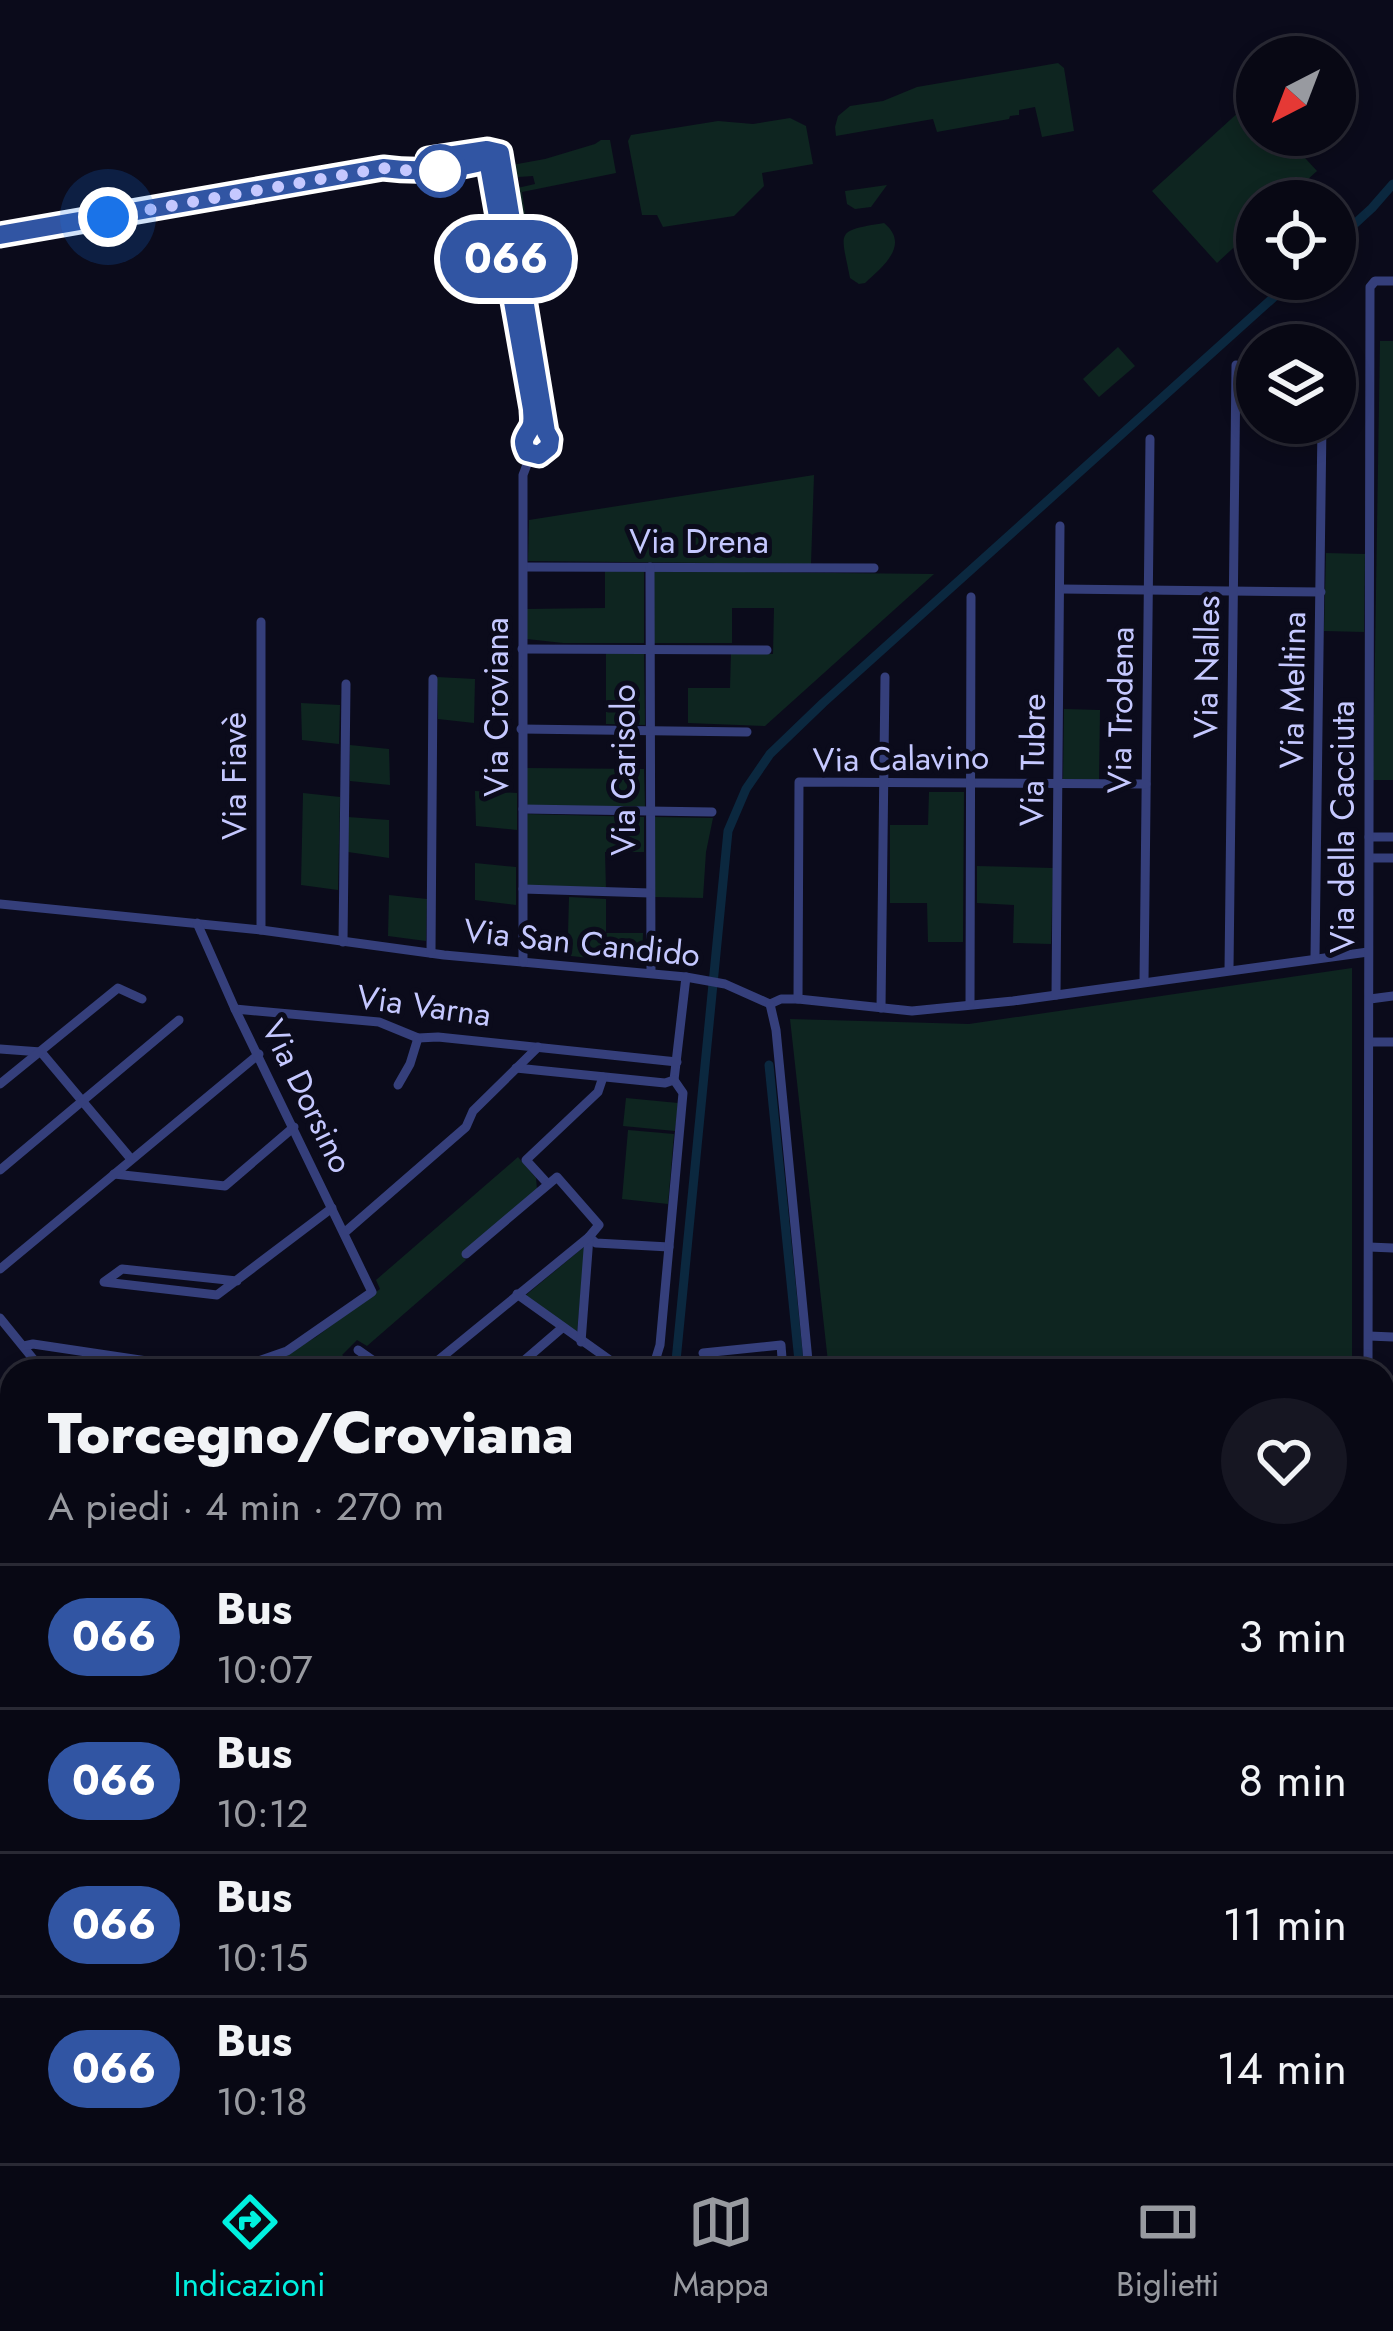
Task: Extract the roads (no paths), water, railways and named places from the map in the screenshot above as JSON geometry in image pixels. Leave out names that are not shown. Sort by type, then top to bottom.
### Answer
[{"type":"street","points":[[0,235],[383,168],[429,165],[450,170],[500,153],[506,224]]},
{"type":"street","points":[[488,155],[518,293],[532,409],[530,430],[523,440],[531,454],[539,455],[549,447],[550,439],[536,358],[518,293]]},
{"type":"street","name":"Via della Cacciuta","points":[[1369,1359],[1372,282],[1393,281]]},
{"type":"street","points":[[523,359],[536,358]]},
{"type":"street","points":[[530,430],[546,432]]},
{"type":"street","name":"Via Trodena","points":[[1144,982],[1150,439]]},
{"type":"street","name":"Via Nalles","points":[[1229,970],[1236,440]]},
{"type":"street","name":"Via Meltina","points":[[1315,957],[1322,444]]},
{"type":"street","name":"Via Croviana","points":[[523,962],[523,475],[531,454]]},
{"type":"street","name":"Via Tubre","points":[[1056,994],[1060,526]]},
{"type":"street","name":"Via Drena","points":[[524,567],[874,568]]},
{"type":"street","name":"Via Carisolo","points":[[650,567],[650,974]]},
{"type":"street","points":[[1061,590],[1321,592]]},
{"type":"street","points":[[970,1004],[971,597]]},
{"type":"street","name":"Via Fiavè","points":[[261,622],[261,930]]},
{"type":"street","points":[[521,649],[767,650]]},
{"type":"street","points":[[881,1008],[885,676]]},
{"type":"street","points":[[431,953],[433,679]]},
{"type":"street","points":[[343,942],[346,684]]},
{"type":"street","points":[[521,729],[747,732]]},
{"type":"street","name":"Via Calavino","points":[[798,999],[799,782],[1146,784]]},
{"type":"street","points":[[523,809],[712,812]]},
{"type":"street","points":[[1369,837],[1393,837]]},
{"type":"street","points":[[1370,858],[1393,858]]},
{"type":"street","points":[[523,890],[650,893]]},
{"type":"street","name":"Via San Candido","points":[[0,904],[686,977],[725,984],[770,1004]]},
{"type":"street","name":"Via Dorsino","points":[[196,923],[372,1292],[287,1351],[264,1359]]},
{"type":"street","points":[[808,1359],[770,1004],[798,999],[912,1011],[1367,952]]},
{"type":"street","points":[[656,1359],[683,1093],[674,1080],[686,977]]},
{"type":"street","points":[[0,1084],[118,988],[142,999]]},
{"type":"street","points":[[1370,999],[1393,996]]},
{"type":"street","name":"Via Varna","points":[[235,1009],[379,1022],[418,1038],[677,1062]]},
{"type":"street","points":[[0,1170],[178,1020]]},
{"type":"street","points":[[398,1085],[418,1038]]},
{"type":"street","points":[[1370,1042],[1393,1042]]},
{"type":"street","points":[[344,1233],[466,1127],[472,1111],[538,1048]]},
{"type":"street","points":[[0,1049],[41,1052],[131,1159]]},
{"type":"street","points":[[0,1269],[259,1054]]},
{"type":"street","points":[[516,1068],[665,1083],[674,1080]]},
{"type":"street","points":[[547,1184],[526,1160],[598,1092],[603,1077]]},
{"type":"street","points":[[114,1174],[225,1186],[294,1127]]},
{"type":"street","points":[[439,1359],[599,1226],[557,1177],[466,1254]]},
{"type":"street","points":[[237,1281],[122,1269],[104,1282],[217,1295],[237,1281],[332,1208]]},
{"type":"street","points":[[589,1237],[596,1243],[669,1247]]},
{"type":"street","points":[[581,1342],[589,1237]]},
{"type":"street","points":[[1369,1247],[1393,1248]]},
{"type":"street","points":[[518,1294],[607,1359]]},
{"type":"street","points":[[0,1318],[34,1359]]},
{"type":"street","points":[[526,1359],[562,1328]]},
{"type":"street","points":[[1369,1336],[1393,1337]]},
{"type":"street","points":[[703,1353],[781,1345],[782,1359]]},
{"type":"street","name":"Via Dorsino","points":[[24,1346],[133,1359]]},
{"type":"street","points":[[358,1350],[371,1359]]},
{"type":"waterway","points":[[1356,223],[1393,184]]},
{"type":"waterway","points":[[676,1359],[728,831],[746,789],[770,754],[823,703],[1271,300]]},
{"type":"waterway","points":[[769,1065],[799,1359]]}]
